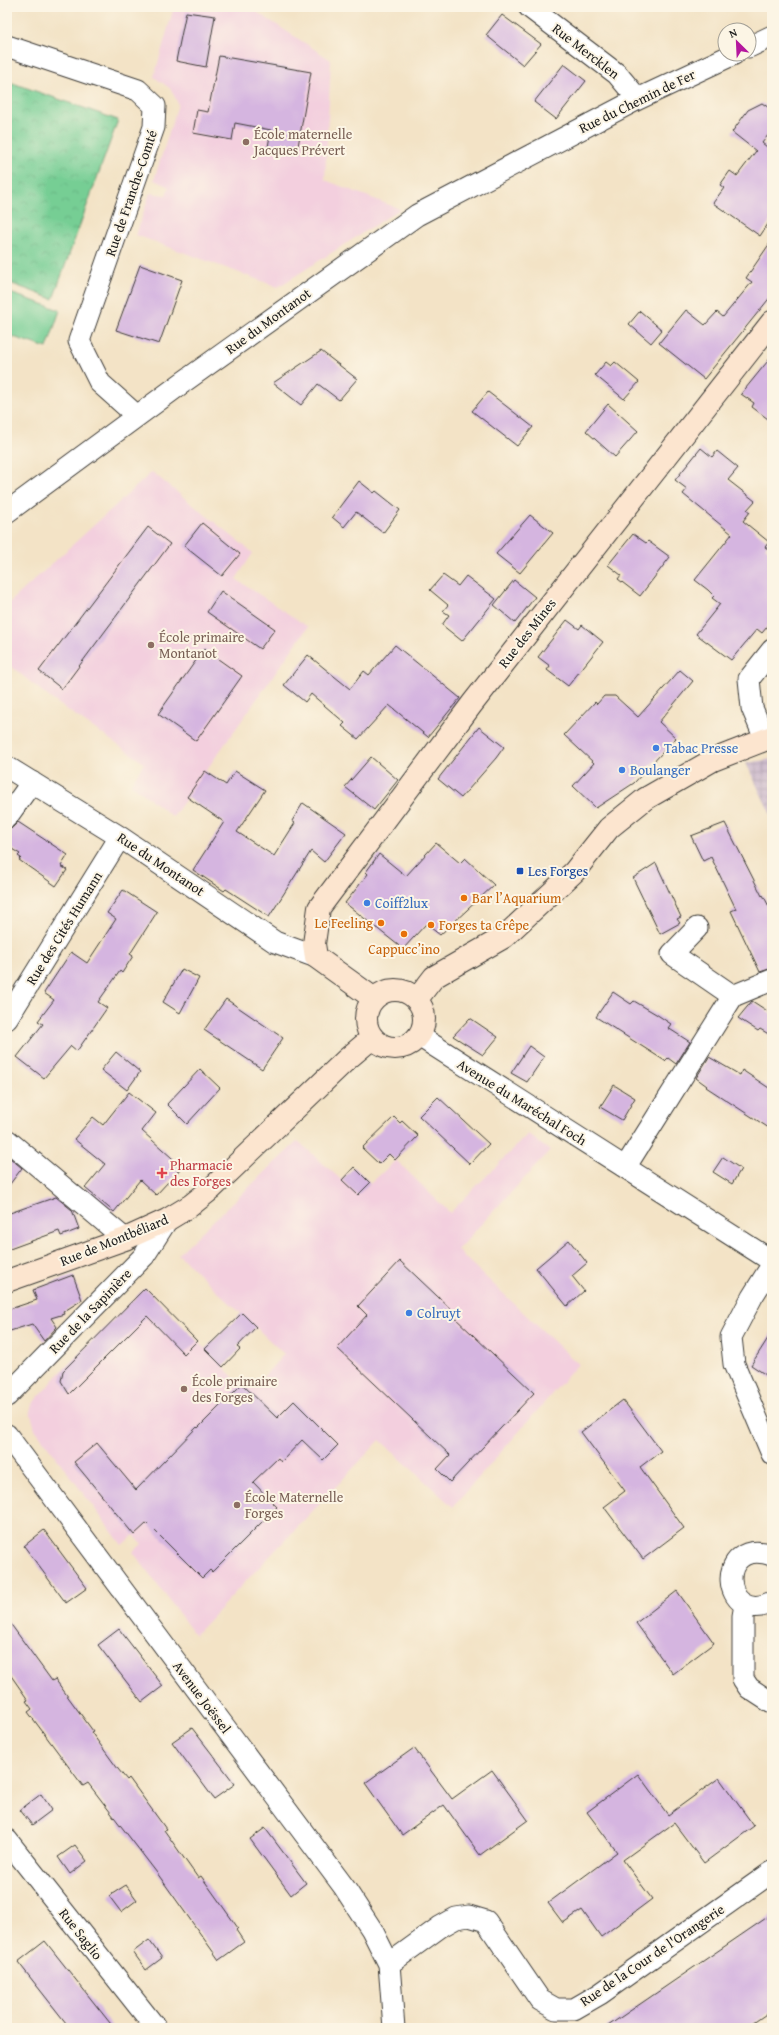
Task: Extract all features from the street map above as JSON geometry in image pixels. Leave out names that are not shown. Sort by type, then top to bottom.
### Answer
[{"type":"street","name":"Rue Mercklen","points":[[529,7],[617,74],[638,99]]},
{"type":"street","points":[[757,43],[772,36]]},
{"type":"street","name":"Rue de Franche-Comté","points":[[7,46],[138,90],[155,106],[154,127],[80,341],[100,383],[137,416]]},
{"type":"street","name":"Rue du Chemin de Fer","points":[[540,149],[638,99],[717,62]]},
{"type":"street","name":"Rue du Montanot","points":[[7,512],[137,416],[417,215],[540,149]]},
{"type":"street","name":"Rue des Mines","points":[[316,957],[314,944],[319,908],[481,692],[772,322]]},
{"type":"street","points":[[417,999],[434,977],[504,937],[574,872],[609,828],[644,799],[713,760],[769,738],[752,708],[749,679],[772,650]]},
{"type":"street","name":"Rue du Montanot","points":[[7,767],[120,837],[275,942],[316,957]]},
{"type":"street","points":[[7,817],[32,782]]},
{"type":"street","name":"Rue des Cités Humann","points":[[7,1019],[120,837]]},
{"type":"street","points":[[697,928],[672,954],[734,996]]},
{"type":"street","points":[[316,957],[373,998]]},
{"type":"street","points":[[626,1166],[734,996],[772,980]]},
{"type":"street","points":[[395,989],[407,992],[417,999],[422,1008],[424,1017],[423,1027],[419,1036],[405,1046],[396,1048],[387,1047],[372,1038],[367,1028],[365,1018],[367,1007],[373,998],[383,991],[395,989]]},
{"type":"street","name":"Avenue du Maréchal Foch","points":[[419,1036],[626,1166],[772,1261]]},
{"type":"street","name":"Rue de Montbéliard","points":[[7,1281],[125,1239],[167,1220],[190,1206],[210,1190],[341,1065],[372,1038]]},
{"type":"street","points":[[7,1140],[125,1239]]},
{"type":"street","name":"Rue de la Sapinière","points":[[7,1396],[144,1256],[167,1220]]},
{"type":"street","points":[[772,1265],[752,1297],[731,1337],[734,1364],[772,1454]]},
{"type":"street","name":"Avenue Joëssel","points":[[7,1435],[344,1887],[372,1930],[389,1964]]},
{"type":"street","points":[[772,1555],[760,1551],[747,1553],[736,1562],[730,1577],[733,1593],[745,1605],[762,1607],[772,1602]]},
{"type":"street","points":[[745,1605],[743,1616],[743,1679],[749,1688],[772,1703]]},
{"type":"street","name":"Rue Saglio","points":[[7,1840],[156,2028]]},
{"type":"street","name":"Rue de la Cour de l'Orangerie","points":[[389,1964],[440,1927],[456,1918],[469,1916],[486,1921],[540,2000],[556,2009],[574,2008],[606,1989],[772,1872]]},
{"type":"street","points":[[389,1964],[394,2028]]},
{"type":"shaded area","name":"École maternelle Jacques Prévert","points":[[174,7],[249,7],[331,60],[325,180],[400,209],[278,287],[136,235],[150,193],[166,195],[169,187],[154,180],[178,104],[171,89],[154,77]]},
{"type":"shaded area","name":"École primaire Montanot","points":[[152,472],[253,553],[236,579],[308,627],[173,817],[131,784],[144,763],[50,698],[7,663],[7,605]]},
{"type":"shaded area","points":[[772,759],[772,817],[746,763]]},
{"type":"shaded area","points":[[528,1134],[550,1151],[457,1250],[578,1364],[453,1507],[380,1440],[195,1635],[133,1552],[142,1544],[134,1535],[122,1545],[35,1429],[30,1411],[32,1404],[61,1372],[145,1288],[241,1385],[248,1378],[256,1385],[284,1354],[178,1254],[298,1141],[358,1195],[396,1160],[450,1213]]},
{"type":"green space","points":[[7,81],[118,120],[53,299],[7,282]]},
{"type":"green space","points":[[7,292],[60,310],[47,348],[7,335]]},
{"type":"building","points":[[186,12],[215,16],[206,67],[176,61]]},
{"type":"building","points":[[502,15],[541,44],[523,65],[486,35]]},
{"type":"building","points":[[219,56],[311,72],[297,152],[268,147],[271,130],[235,123],[232,140],[193,133],[197,110],[208,112]]},
{"type":"building","points":[[564,64],[586,81],[556,119],[534,102]]},
{"type":"building","points":[[762,103],[772,110],[772,130],[762,143],[772,151],[772,218],[760,236],[713,203],[724,188],[720,185],[730,171],[737,176],[756,151],[732,132],[748,110]]},
{"type":"building","points":[[772,240],[772,295],[704,379],[659,343],[686,310],[705,325],[717,312],[723,317],[752,282],[746,278]]},
{"type":"building","points":[[140,265],[182,280],[159,344],[116,330]]},
{"type":"building","points":[[640,311],[662,330],[651,343],[629,324]]},
{"type":"building","points":[[321,351],[357,379],[339,400],[318,384],[301,405],[273,383]]},
{"type":"building","points":[[772,356],[772,422],[752,407],[754,403],[741,394]]},
{"type":"building","points":[[606,362],[611,366],[615,362],[639,382],[624,399],[595,375]]},
{"type":"building","points":[[488,392],[533,427],[517,446],[472,411]]},
{"type":"building","points":[[608,404],[638,431],[615,457],[586,431]]},
{"type":"building","points":[[701,448],[712,457],[717,451],[738,468],[728,480],[755,501],[747,510],[750,512],[743,521],[769,542],[765,547],[772,552],[772,621],[762,633],[757,629],[731,660],[696,634],[720,604],[712,598],[714,596],[708,590],[695,580],[732,534],[683,494],[687,489],[675,480]]},
{"type":"building","points":[[359,481],[374,493],[376,491],[400,510],[383,533],[356,512],[344,527],[332,517]]},
{"type":"building","points":[[530,515],[553,533],[520,573],[496,554]]},
{"type":"building","points":[[202,523],[240,554],[222,576],[184,546]]},
{"type":"building","points":[[148,527],[170,544],[62,689],[39,671]]},
{"type":"building","points":[[633,534],[646,543],[648,541],[670,557],[640,596],[618,579],[621,575],[608,565]]},
{"type":"building","points":[[443,575],[458,586],[466,576],[496,599],[462,641],[442,625],[449,615],[443,611],[448,605],[430,590]]},
{"type":"building","points":[[514,580],[535,597],[515,623],[494,605]]},
{"type":"building","points":[[221,591],[275,629],[260,649],[207,612]]},
{"type":"building","points":[[567,620],[579,629],[582,625],[603,642],[568,686],[547,670],[550,666],[538,657]]},
{"type":"building","points":[[395,645],[460,698],[428,737],[389,705],[358,739],[342,726],[345,723],[311,694],[305,702],[284,685],[308,655],[350,689],[364,671],[369,675]]},
{"type":"building","points":[[204,649],[242,676],[196,741],[158,714]]},
{"type":"building","points":[[680,670],[693,681],[659,722],[676,738],[634,783],[596,808],[573,786],[594,763],[564,735],[595,702],[597,704],[604,696],[615,696],[638,717]]},
{"type":"building","points":[[479,727],[504,747],[461,798],[438,779]]},
{"type":"building","points":[[371,757],[398,780],[374,810],[345,787]]},
{"type":"building","points":[[205,771],[226,785],[235,771],[265,790],[237,832],[274,856],[295,823],[292,821],[303,803],[346,833],[324,862],[311,851],[269,917],[226,889],[224,891],[193,870],[224,822],[187,797]]},
{"type":"building","points":[[18,822],[68,855],[61,866],[67,870],[56,886],[19,860],[21,858],[18,856],[20,854],[7,846],[7,833]]},
{"type":"building","points":[[725,823],[762,896],[763,895],[772,912],[772,968],[760,972],[731,911],[736,909],[711,857],[703,861],[691,836]]},
{"type":"building","points":[[436,843],[460,863],[465,858],[494,885],[440,935],[426,924],[403,949],[345,903],[368,874],[366,872],[379,854],[406,876]]},
{"type":"building","points":[[656,863],[681,917],[677,919],[680,923],[660,934],[633,878]]},
{"type":"building","points":[[123,890],[157,912],[130,954],[133,956],[122,973],[120,971],[98,1002],[107,1008],[77,1051],[71,1046],[44,1078],[17,1057],[43,1024],[38,1021],[54,1000],[44,993],[71,952],[87,963],[116,919],[107,913]]},
{"type":"building","points":[[182,969],[199,978],[180,1013],[163,1002]]},
{"type":"building","points":[[613,992],[631,1004],[634,1001],[656,1014],[671,1024],[668,1028],[690,1042],[676,1064],[668,1058],[665,1061],[596,1017]]},
{"type":"building","points":[[226,999],[283,1038],[262,1069],[204,1030]]},
{"type":"building","points":[[752,1001],[772,1014],[772,1036],[760,1029],[758,1031],[738,1018]]},
{"type":"building","points":[[470,1018],[498,1037],[483,1055],[453,1036]]},
{"type":"building","points":[[529,1046],[544,1057],[527,1082],[511,1073]]},
{"type":"building","points":[[116,1052],[140,1072],[127,1090],[101,1070]]},
{"type":"building","points":[[709,1057],[740,1075],[742,1070],[772,1090],[772,1130],[706,1087],[707,1086],[696,1078]]},
{"type":"building","points":[[200,1069],[220,1088],[187,1124],[167,1104]]},
{"type":"building","points":[[614,1085],[635,1098],[622,1120],[600,1107]]},
{"type":"building","points":[[129,1092],[156,1113],[142,1131],[182,1167],[156,1195],[140,1180],[114,1212],[85,1188],[105,1164],[74,1139],[93,1117],[103,1125]]},
{"type":"building","points":[[438,1097],[489,1144],[470,1164],[419,1116]]},
{"type":"building","points":[[394,1117],[400,1123],[402,1121],[418,1136],[395,1160],[389,1154],[379,1164],[362,1148]]},
{"type":"building","points":[[723,1157],[741,1169],[732,1184],[713,1172]]},
{"type":"building","points":[[10,1158],[22,1168],[7,1188],[7,1161]]},
{"type":"building","points":[[354,1167],[370,1183],[358,1195],[342,1180]]},
{"type":"building","points":[[56,1197],[72,1210],[79,1229],[61,1236],[59,1231],[7,1250],[7,1214]]},
{"type":"building","points":[[569,1240],[587,1263],[572,1276],[584,1291],[567,1306],[536,1268]]},
{"type":"building","points":[[400,1261],[455,1313],[453,1316],[534,1393],[450,1482],[437,1469],[450,1455],[337,1348],[367,1315],[358,1306]]},
{"type":"building","points":[[73,1275],[82,1300],[63,1312],[64,1314],[51,1318],[57,1327],[44,1341],[32,1324],[7,1332],[7,1310],[37,1300],[33,1290]]},
{"type":"building","points":[[145,1288],[197,1341],[184,1354],[147,1316],[69,1394],[61,1381],[63,1371]]},
{"type":"building","points":[[242,1313],[256,1327],[237,1347],[240,1349],[223,1367],[205,1349]]},
{"type":"building","points":[[772,1332],[772,1379],[751,1365]]},
{"type":"building","points":[[242,1384],[277,1418],[294,1401],[338,1445],[323,1460],[302,1440],[281,1462],[278,1458],[253,1482],[277,1507],[212,1572],[210,1570],[202,1578],[147,1523],[134,1535],[74,1462],[97,1443],[136,1490],[197,1427],[198,1428]]},
{"type":"building","points":[[623,1400],[661,1451],[640,1467],[684,1528],[643,1559],[604,1507],[625,1491],[581,1432]]},
{"type":"building","points":[[44,1530],[87,1588],[66,1603],[24,1546]]},
{"type":"building","points":[[677,1591],[714,1643],[673,1674],[636,1623]]},
{"type":"building","points":[[7,1619],[52,1681],[55,1679],[93,1731],[91,1732],[118,1769],[127,1780],[129,1778],[166,1829],[164,1830],[198,1878],[201,1876],[238,1928],[236,1930],[244,1942],[219,1960],[157,1873],[88,1783],[83,1786],[28,1712],[32,1709],[26,1701],[28,1700],[7,1670]]},
{"type":"building","points":[[119,1629],[163,1686],[142,1702],[98,1645]]},
{"type":"building","points":[[192,1728],[235,1784],[214,1799],[172,1742]]},
{"type":"building","points":[[414,1748],[452,1799],[492,1770],[528,1820],[480,1855],[444,1805],[402,1835],[365,1783]]},
{"type":"building","points":[[638,1774],[668,1815],[719,1778],[754,1826],[704,1863],[674,1823],[623,1860],[652,1899],[601,1937],[582,1910],[563,1923],[548,1903],[617,1852],[587,1812]]},
{"type":"building","points":[[41,1794],[52,1810],[32,1825],[20,1810]]},
{"type":"building","points":[[265,1828],[306,1883],[291,1895],[250,1839]]},
{"type":"building","points":[[75,1845],[87,1861],[70,1874],[58,1857]]},
{"type":"building","points":[[126,1885],[137,1900],[121,1912],[109,1896]]},
{"type":"building","points":[[772,1914],[772,2010],[746,2028],[605,2028]]},
{"type":"building","points":[[149,1940],[162,1958],[146,1970],[133,1952]]},
{"type":"building","points":[[45,1941],[114,2028],[70,2028],[18,1962]]},
{"type":"place","name":"École maternelle Jacques Prévert","points":[[246,142]]},
{"type":"place","name":"École primaire Montanot","points":[[151,645]]},
{"type":"place","name":"Tabac Presse","points":[[656,748]]},
{"type":"place","name":"Boulanger","points":[[622,770]]},
{"type":"place","name":"Les Forges","points":[[520,871]]},
{"type":"place","name":"Bar l’Aquarium","points":[[464,898]]},
{"type":"place","name":"Coiff2lux","points":[[367,903]]},
{"type":"place","name":"Le Feeling","points":[[381,923]]},
{"type":"place","name":"Forges ta Crêpe","points":[[431,925]]},
{"type":"place","name":"Cappucc’ino","points":[[404,934]]},
{"type":"place","name":"Pharmacie des Forges","points":[[162,1173]]},
{"type":"place","name":"Colruyt","points":[[409,1313]]},
{"type":"place","name":"École primaire des Forges","points":[[184,1389]]},
{"type":"place","name":"École Maternelle Forges","points":[[237,1505]]}]
